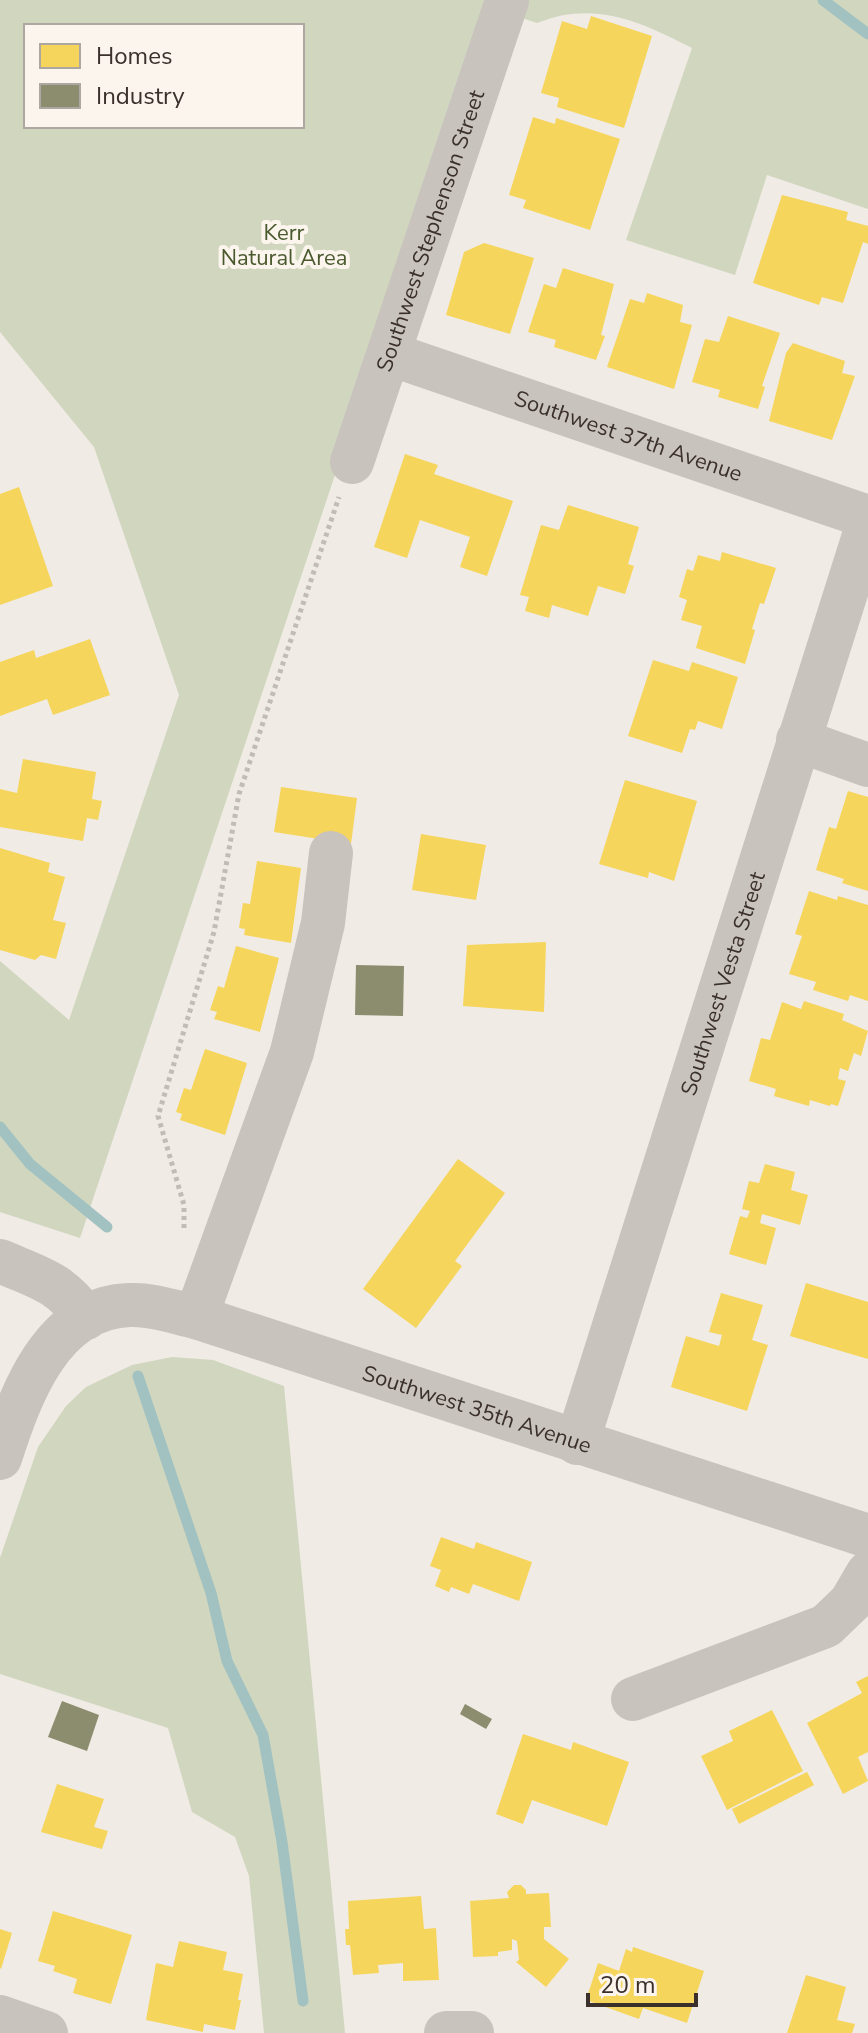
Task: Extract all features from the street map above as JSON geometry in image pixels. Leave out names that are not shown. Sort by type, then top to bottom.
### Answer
[{"type":"street","name":"Southwest Stephenson Street","points":[[352,462],[507,1]]},
{"type":"street","name":"Southwest 37th Avenue","points":[[390,354],[868,517]]},
{"type":"street","name":"Southwest Vesta Street","points":[[577,1443],[868,523]]},
{"type":"street","points":[[798,740],[868,765]]},
{"type":"street","points":[[196,1317],[292,1052],[318,948],[331,853]]},
{"type":"street","points":[[0,1261],[53,1283],[71,1297],[86,1318],[50,1349],[33,1375],[15,1411],[0,1458]]},
{"type":"street","name":"Southwest 35th Avenue","points":[[86,1318],[102,1309],[129,1305],[154,1307],[196,1317],[868,1536]]},
{"type":"street","points":[[633,1699],[826,1626],[851,1602],[868,1573]]},
{"type":"street","points":[[0,2017],[46,2033]]},
{"type":"street","points":[[446,2033],[472,2033]]},
{"type":"path","points":[[183,1235],[184,1205],[158,1116],[214,932],[239,794],[352,462]]},
{"type":"green space","name":"Kerr Natural Area","points":[[0,0],[868,0],[868,209],[767,175],[735,275],[626,240],[692,48],[654,29],[616,17],[578,13],[537,23],[491,8],[80,1238],[0,1212],[0,961],[69,1020],[179,695],[94,447],[0,332]]},
{"type":"green space","points":[[172,1357],[213,1360],[284,1386],[345,2033],[264,2033],[249,1876],[235,1837],[192,1812],[168,1728],[0,1674],[0,1558],[38,1447],[66,1406],[86,1387],[132,1365]]},
{"type":"building: Homes","points":[[591,16],[652,36],[624,128],[557,107],[559,98],[541,93],[562,21],[587,29]]},
{"type":"building: Homes","points":[[533,117],[555,124],[556,118],[620,139],[590,230],[523,208],[526,200],[509,195]]},
{"type":"building: Homes","points":[[782,195],[848,212],[846,220],[868,226],[868,244],[863,242],[843,303],[822,297],[819,305],[753,283]]},
{"type":"building: Homes","points":[[484,243],[534,258],[510,334],[446,315],[464,252]]},
{"type":"building: Homes","points":[[563,268],[614,284],[601,335],[605,336],[596,360],[554,347],[556,340],[528,332],[544,284],[556,288]]},
{"type":"building: Homes","points":[[647,293],[683,305],[680,322],[692,325],[674,389],[607,367],[630,299],[644,303]]},
{"type":"building: Homes","points":[[728,316],[780,333],[762,386],[765,387],[758,409],[718,397],[720,390],[692,382],[705,339],[719,342]]},
{"type":"building: Homes","points":[[793,343],[845,361],[842,373],[855,376],[832,440],[769,421],[786,353]]},
{"type":"building: Homes","points":[[405,454],[438,465],[434,474],[513,501],[487,576],[460,567],[470,537],[420,520],[407,558],[374,547]]},
{"type":"building: Homes","points":[[19,487],[53,586],[0,605],[0,494]]},
{"type":"building: Homes","points":[[568,505],[639,527],[628,564],[634,566],[625,594],[598,586],[588,616],[552,605],[549,618],[525,611],[529,597],[520,595],[541,525],[559,530]]},
{"type":"building: Homes","points":[[722,552],[776,568],[764,604],[760,603],[745,664],[696,648],[702,626],[681,620],[687,600],[679,597],[687,569],[693,571],[698,555],[720,561]]},
{"type":"building: Homes","points":[[90,639],[110,695],[53,715],[47,699],[0,716],[0,662],[34,650],[36,658]]},
{"type":"building: Homes","points":[[653,660],[689,671],[692,662],[738,677],[722,729],[698,721],[695,730],[690,729],[682,753],[628,736]]},
{"type":"building: Homes","points":[[23,759],[96,772],[92,799],[102,801],[98,820],[87,818],[83,841],[0,827],[0,789],[17,793]]},
{"type":"building: Homes","points":[[625,780],[697,801],[674,881],[649,872],[648,878],[599,864]]},
{"type":"building: Homes","points":[[281,787],[357,798],[351,844],[274,832]]},
{"type":"building: Homes","points":[[848,791],[868,797],[868,891],[816,870],[829,827],[836,829]]},
{"type":"building: Homes","points":[[421,834],[486,845],[476,900],[412,890]]},
{"type":"building: Homes","points":[[0,848],[50,863],[48,872],[65,877],[53,920],[66,923],[56,959],[41,955],[35,960],[0,950]]},
{"type":"building: Homes","points":[[257,861],[301,868],[291,943],[244,935],[245,929],[239,928],[243,903],[250,904]]},
{"type":"building: Homes","points":[[809,891],[868,905],[868,1001],[850,995],[848,1001],[813,990],[816,982],[789,974],[802,936],[795,934]]},
{"type":"building: Homes","points":[[546,942],[544,1012],[463,1006],[467,945]]},
{"type":"building: Homes","points":[[236,946],[279,958],[260,1032],[214,1019],[217,1012],[210,1010],[218,986],[224,988]]},
{"type":"building: Homes","points":[[804,1001],[844,1014],[842,1020],[868,1031],[861,1056],[854,1053],[848,1071],[840,1068],[838,1079],[846,1081],[838,1106],[810,1100],[809,1106],[774,1096],[776,1089],[749,1081],[761,1038],[770,1040],[782,1002],[801,1009]]},
{"type":"building: Homes","points":[[205,1049],[247,1063],[225,1135],[180,1120],[182,1114],[176,1112],[184,1088],[191,1090]]},
{"type":"building: Homes","points":[[458,1159],[505,1193],[455,1261],[462,1266],[416,1328],[363,1289]]},
{"type":"building: Homes","points":[[765,1164],[795,1172],[791,1190],[808,1195],[800,1225],[762,1214],[760,1223],[776,1228],[766,1265],[729,1254],[740,1216],[747,1218],[750,1211],[742,1209],[749,1181],[759,1183]]},
{"type":"building: Homes","points":[[806,1283],[868,1302],[868,1359],[790,1336]]},
{"type":"building: Homes","points":[[721,1293],[763,1305],[752,1340],[768,1345],[747,1411],[671,1387],[686,1336],[719,1346],[722,1335],[709,1332]]},
{"type":"building: Homes","points":[[441,1537],[474,1549],[476,1542],[532,1562],[519,1601],[473,1584],[469,1594],[451,1587],[449,1592],[435,1586],[441,1570],[430,1566]]},
{"type":"building: Homes","points":[[868,1676],[868,1752],[858,1757],[868,1781],[843,1794],[807,1723],[862,1693],[856,1682]]},
{"type":"building: Homes","points":[[772,1710],[803,1771],[727,1810],[701,1756],[733,1741],[729,1731]]},
{"type":"building: Homes","points":[[523,1734],[571,1750],[573,1742],[629,1762],[607,1826],[532,1800],[523,1824],[496,1814]]},
{"type":"building: Homes","points":[[807,1772],[814,1785],[739,1824],[732,1809]]},
{"type":"building: Homes","points":[[57,1784],[104,1799],[94,1827],[108,1831],[102,1849],[41,1832]]},
{"type":"building: Homes","points":[[514,1885],[521,1885],[526,1894],[549,1893],[551,1927],[544,1927],[544,1939],[569,1959],[546,1987],[516,1962],[519,1960],[517,1941],[512,1939],[512,1950],[498,1952],[498,1956],[473,1957],[470,1901],[509,1898],[507,1892]]},
{"type":"building: Homes","points":[[421,1896],[424,1929],[436,1928],[439,1980],[403,1981],[403,1963],[378,1965],[379,1973],[353,1975],[350,1945],[346,1945],[348,1901]]},
{"type":"building: Homes","points":[[53,1911],[132,1935],[111,2004],[73,1993],[77,1979],[53,1971],[55,1966],[38,1961]]},
{"type":"building: Homes","points":[[0,1929],[12,1933],[1,1969],[0,1968]]},
{"type":"building: Homes","points":[[179,1941],[227,1952],[223,1970],[243,1974],[235,2030],[204,2024],[203,2032],[146,2020],[156,1963],[173,1967]]},
{"type":"building: Homes","points":[[633,1947],[704,1971],[687,2023],[643,2008],[639,2019],[586,2000],[598,1963],[619,1971],[626,1949],[632,1952]]},
{"type":"building: Homes","points":[[806,1975],[846,1987],[837,2020],[855,2024],[852,2033],[787,2033]]},
{"type":"building: Industry","points":[[356,965],[404,966],[403,1016],[355,1015]]},
{"type":"building: Industry","points":[[62,1701],[99,1715],[87,1751],[48,1737]]},
{"type":"building: Industry","points":[[465,1704],[492,1719],[486,1729],[460,1714]]},
{"type":"waterway","points":[[823,0],[868,34]]},
{"type":"waterway","points":[[0,1127],[30,1164],[107,1227]]},
{"type":"waterway","points":[[138,1376],[211,1593],[227,1661],[263,1735],[282,1842],[303,2001]]}]
